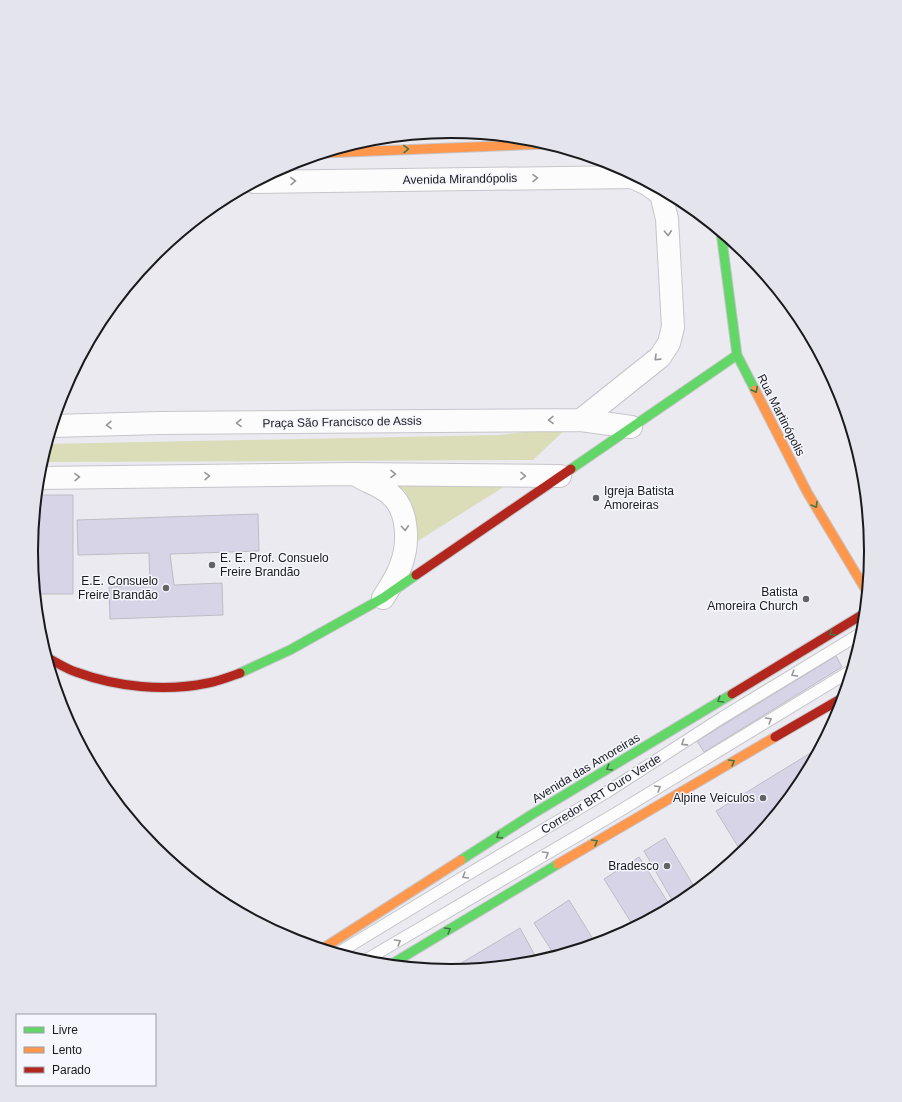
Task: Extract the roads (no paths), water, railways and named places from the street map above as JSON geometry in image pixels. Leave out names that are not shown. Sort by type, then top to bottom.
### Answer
[{"type":"main road","points":[[347,151],[524,145]]},
{"type":"main road","name":"Rua Martinópolis","points":[[722,239],[737,355],[807,492],[862,584]]},
{"type":"main road","points":[[53,660],[76,672],[108,681],[150,687],[178,688],[210,684],[240,673],[290,650],[383,598],[737,355]]},
{"type":"main road","name":"Avenida das Amoreiras","points":[[327,945],[531,815],[858,617]]},
{"type":"main road","points":[[398,960],[558,864],[836,702]]},
{"type":"street","name":"Avenida Mirandópolis","points":[[266,182],[626,177]]},
{"type":"street","name":"Avenida Mirandópolis","points":[[581,420],[660,357],[669,343],[673,327],[667,219],[661,195]]},
{"type":"street","name":"Praça São Francisco de Assis","points":[[58,426],[183,423],[581,420],[631,427]]},
{"type":"street","points":[[353,474],[385,489],[392,495],[402,509],[404,516],[406,548],[402,565],[383,598]]},
{"type":"street","points":[[45,478],[353,474],[560,476]]},
{"type":"lane","name":"Corredor BRT Ouro Verde","points":[[343,950],[607,792],[724,717],[855,637]]},
{"type":"lane","name":"Corredor BRT Ouro Verde","points":[[373,956],[625,808],[845,674]]},
{"type":"place","name":"Igreja Batista Amoreiras","points":[[596,498]]},
{"type":"place","name":"E. E. Prof. Consuelo Freire Brandão","points":[[212,565]]},
{"type":"place","name":"E.E. Consuelo Freire Brandão","points":[[166,588]]},
{"type":"place","name":"Batista Amoreira Church","points":[[806,599]]},
{"type":"place","name":"Alpine Veículos","points":[[763,798]]},
{"type":"place","name":"Bradesco","points":[[667,866]]}]
